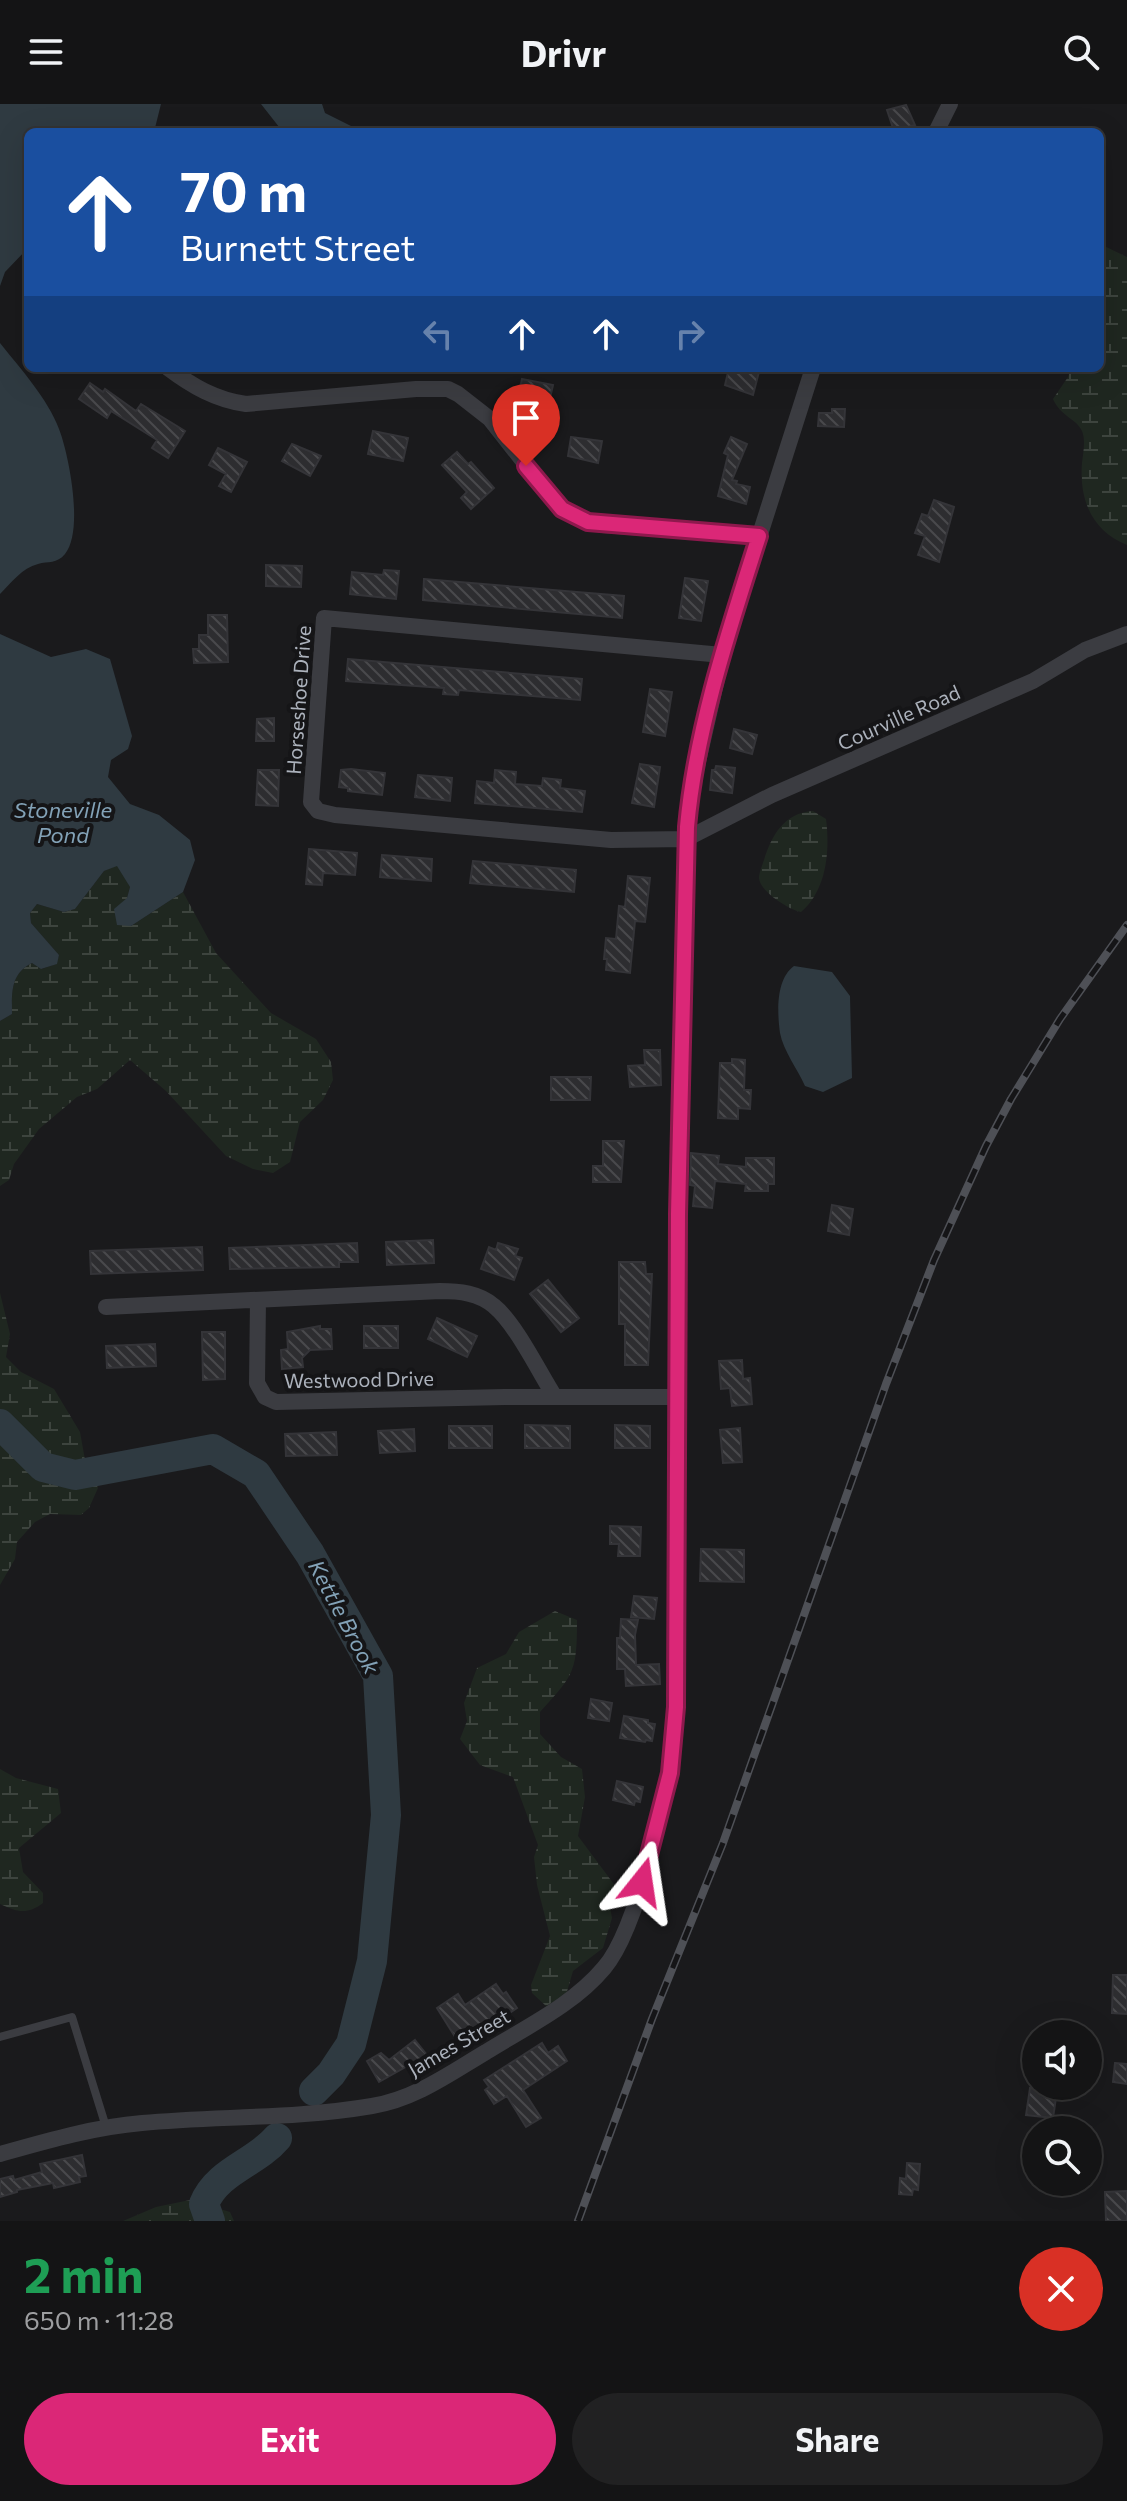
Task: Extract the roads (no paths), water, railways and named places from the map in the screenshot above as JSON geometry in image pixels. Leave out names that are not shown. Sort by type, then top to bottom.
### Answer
[{"type":"street","points":[[938,128],[950,104]]},
{"type":"street","points":[[174,372],[206,393],[246,404],[448,389],[490,419],[556,503],[574,517],[602,525],[759,536]]},
{"type":"street","name":"James Street","points":[[0,2154],[106,2128],[142,2123],[339,2111],[394,2101],[424,2090],[579,1992],[611,1960],[634,1906],[670,1773],[676,1708],[678,1214],[686,839],[691,787],[722,655],[812,372]]},
{"type":"street","name":"Horseshoe Drive","points":[[686,839],[611,840],[318,811],[311,797],[324,618],[722,655]]},
{"type":"street","name":"Courville Road","points":[[686,839],[772,795],[1033,681],[1085,650],[1127,634]]},
{"type":"street","points":[[106,1307],[440,1291],[467,1293],[495,1306],[506,1318],[555,1397]]},
{"type":"street","name":"Westwood Drive","points":[[258,1300],[257,1383],[265,1397],[276,1402],[677,1397]]},
{"type":"lane","points":[[0,2037],[72,2017],[106,2128]]},
{"type":"water","points":[[0,104],[161,104],[155,128],[24,128],[24,252],[5,272],[0,286]]},
{"type":"water","points":[[261,104],[322,104],[325,113],[355,128],[280,128]]},
{"type":"water","points":[[0,343],[33,384],[59,429],[67,456],[74,511],[71,543],[65,554],[56,561],[27,569],[0,594]]},
{"type":"water","name":"Stoneville Pond","points":[[0,634],[51,657],[86,649],[110,659],[132,736],[128,749],[111,760],[108,777],[130,804],[159,815],[190,840],[195,860],[183,892],[131,926],[117,925],[114,909],[127,898],[130,887],[117,866],[104,871],[75,909],[64,912],[37,904],[30,913],[31,923],[59,955],[57,964],[41,969],[32,963],[25,967],[14,985],[12,1014],[0,1021]]},
{"type":"water","points":[[794,966],[832,972],[850,996],[852,1078],[823,1092],[805,1086],[780,1033],[778,1006],[781,987]]},
{"type":"waterway","name":"Kettle Brook","points":[[0,1424],[43,1467],[75,1475],[213,1449],[256,1474],[310,1554],[378,1676],[386,1815],[372,1961],[351,2044],[331,2074],[314,2091]]},
{"type":"waterway","name":"Kettle Brook","points":[[210,2221],[204,2204],[218,2183],[277,2138]]},
{"type":"railway","points":[[578,2221],[652,2019],[723,1843],[886,1384],[934,1260],[1011,1099],[1060,1019],[1127,925]]}]
